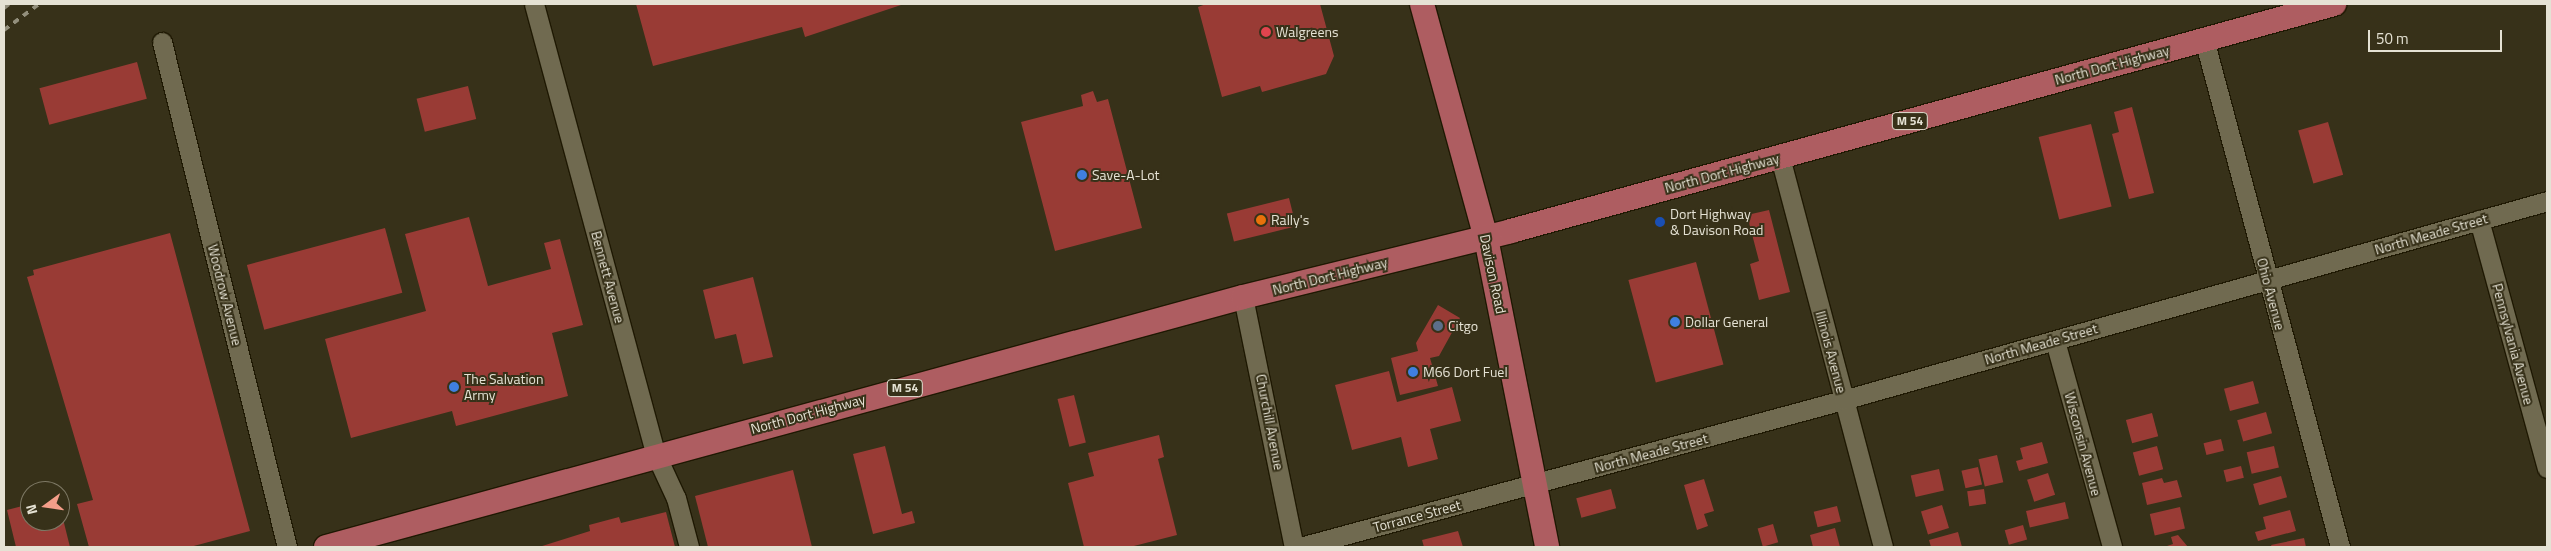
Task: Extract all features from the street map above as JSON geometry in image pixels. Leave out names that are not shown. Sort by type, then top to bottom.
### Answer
[{"type":"main road","name":"Davison Road","points":[[1422,4],[1486,238],[1547,547]]},
{"type":"main road","name":"North Dort Highway","points":[[326,547],[656,455],[1244,297],[1486,238],[2334,4]]},
{"type":"street","name":"Bennett Avenue","points":[[534,4],[656,455],[676,498],[689,547]]},
{"type":"street","name":"Ohio Avenue","points":[[2204,40],[2340,547]]},
{"type":"street","name":"Woodrow Avenue","points":[[162,42],[287,547]]},
{"type":"street","name":"Illinois Avenue","points":[[1780,157],[1883,547]]},
{"type":"street","name":"North Meade Street","points":[[1534,485],[2055,341],[2267,279],[2547,201]]},
{"type":"street","name":"Pennsylvania Avenue","points":[[2479,220],[2547,468]]},
{"type":"street","name":"Churchill Avenue","points":[[1244,297],[1294,547]]},
{"type":"street","name":"Wisconsin Avenue","points":[[2055,341],[2112,547]]},
{"type":"street","name":"Torrance Street","points":[[1300,547],[1534,485]]},
{"type":"building","points":[[636,4],[904,4],[805,37],[802,27],[653,66]]},
{"type":"building","name":"Walgreens","points":[[1206,4],[1320,4],[1334,56],[1326,74],[1262,92],[1260,86],[1222,97],[1198,7]]},
{"type":"building","points":[[137,62],[147,99],[49,125],[39,88]]},
{"type":"building","points":[[468,86],[476,119],[425,132],[417,99]]},
{"type":"building","name":"Save-A-Lot","points":[[1093,91],[1097,102],[1108,99],[1142,228],[1055,251],[1021,122],[1083,106],[1081,95]]},
{"type":"building","points":[[2132,107],[2154,193],[2129,199],[2112,134],[2119,132],[2114,112]]},
{"type":"building","points":[[2328,122],[2343,175],[2313,183],[2298,131]]},
{"type":"building","points":[[2091,124],[2112,206],[2059,220],[2039,137]]},
{"type":"building","name":"Rally's","points":[[1289,198],[1296,226],[1234,242],[1227,213]]},
{"type":"building","points":[[1769,210],[1790,292],[1759,300],[1750,264],[1759,261],[1747,215]]},
{"type":"building","points":[[469,217],[488,286],[551,269],[544,243],[560,239],[583,325],[552,333],[568,396],[456,426],[452,411],[351,438],[325,339],[426,311],[405,234]]},
{"type":"building","points":[[385,228],[402,293],[264,330],[247,265]]},
{"type":"building","points":[[170,233],[250,531],[190,547],[89,547],[77,504],[93,500],[27,277],[34,275],[33,270]]},
{"type":"building","name":"Dollar General","points":[[1696,262],[1723,364],[1656,383],[1628,280]]},
{"type":"building","points":[[753,277],[773,357],[743,364],[736,334],[715,339],[703,290]]},
{"type":"building","points":[[1438,305],[1460,318],[1439,356],[1430,358],[1438,386],[1400,395],[1391,358],[1418,351],[1416,343]]},
{"type":"building","points":[[1389,371],[1397,402],[1452,387],[1461,421],[1430,429],[1438,459],[1408,467],[1401,437],[1352,450],[1335,385]]},
{"type":"building","points":[[2253,381],[2259,403],[2230,411],[2224,389]]},
{"type":"building","points":[[1074,395],[1086,443],[1069,447],[1058,399]]},
{"type":"building","points":[[2266,412],[2272,433],[2243,441],[2237,420]]},
{"type":"building","points":[[2152,413],[2158,436],[2132,443],[2126,420]]},
{"type":"building","points":[[1159,435],[1164,457],[1158,459],[1177,535],[1130,547],[1084,547],[1068,483],[1094,476],[1088,453]]},
{"type":"building","points":[[2221,439],[2224,451],[2206,455],[2204,443]]},
{"type":"building","points":[[2042,442],[2048,463],[2019,471],[2016,461],[2023,459],[2020,448]]},
{"type":"building","points":[[885,446],[902,514],[912,511],[915,523],[873,534],[853,454]]},
{"type":"building","points":[[2157,446],[2163,469],[2139,476],[2133,452]]},
{"type":"building","points":[[2274,446],[2279,467],[2252,474],[2247,452]]},
{"type":"building","points":[[1997,455],[2003,482],[1985,487],[1978,459]]},
{"type":"building","points":[[2241,466],[2244,478],[2226,482],[2224,470]]},
{"type":"building","points":[[1978,467],[1982,485],[1965,488],[1961,471]]},
{"type":"building","points":[[1939,469],[1944,490],[1916,497],[1911,476]]},
{"type":"building","points":[[793,470],[812,547],[708,547],[695,496]]},
{"type":"building","points":[[2048,473],[2055,495],[2034,502],[2027,480]]},
{"type":"building","points":[[2281,476],[2287,497],[2259,505],[2253,484]]},
{"type":"building","points":[[2162,478],[2164,483],[2177,480],[2182,497],[2147,505],[2142,483]]},
{"type":"building","points":[[1704,479],[1714,511],[1704,514],[1708,526],[1697,530],[1684,485]]},
{"type":"building","points":[[1611,489],[1616,508],[1581,518],[1576,498]]},
{"type":"building","points":[[1984,489],[1986,504],[1969,506],[1967,491]]},
{"type":"building","points":[[2065,502],[2069,519],[2030,528],[2026,511]]},
{"type":"building","points":[[1942,505],[1949,528],[1928,534],[1921,511]]},
{"type":"building","points":[[1837,506],[1841,522],[1818,527],[1814,512]]},
{"type":"building","points":[[20,507],[20,531],[66,531],[70,547],[16,547],[7,510]]},
{"type":"building","points":[[2180,507],[2185,528],[2155,535],[2150,514]]},
{"type":"building","points":[[2290,510],[2296,531],[2258,541],[2255,532],[2266,529],[2263,517]]},
{"type":"building","points":[[666,512],[675,547],[539,547],[590,531],[589,525],[619,517],[621,523]]},
{"type":"building","points":[[1773,524],[1778,542],[1763,547],[1758,528]]},
{"type":"building","points":[[2023,525],[2027,539],[2009,545],[2005,530]]},
{"type":"building","points":[[1835,528],[1840,547],[1813,547],[1810,535]]},
{"type":"building","points":[[1458,531],[1463,547],[1424,547],[1422,540]]},
{"type":"building","points":[[1958,532],[1962,547],[1931,547],[1929,540]]},
{"type":"building","points":[[2178,535],[2188,547],[2164,547],[2173,544],[2171,537]]},
{"type":"building","points":[[2304,538],[2306,547],[2272,547],[2271,545]]},
{"type":"railway","points":[[4,8],[9,4]]},
{"type":"railway","points":[[4,30],[39,4]]},
{"type":"place","name":"Walgreens","points":[[1266,32]]},
{"type":"place","name":"Save-A-Lot","points":[[1082,175]]},
{"type":"place","name":"Rally's","points":[[1261,220]]},
{"type":"place","name":"Dort Highway & Davison Road","points":[[1660,222]]},
{"type":"place","name":"Dollar General","points":[[1675,322]]},
{"type":"place","name":"Citgo","points":[[1438,326]]},
{"type":"place","name":"M66 Dort Fuel","points":[[1413,372]]},
{"type":"place","name":"The Salvation Army","points":[[454,387]]}]
